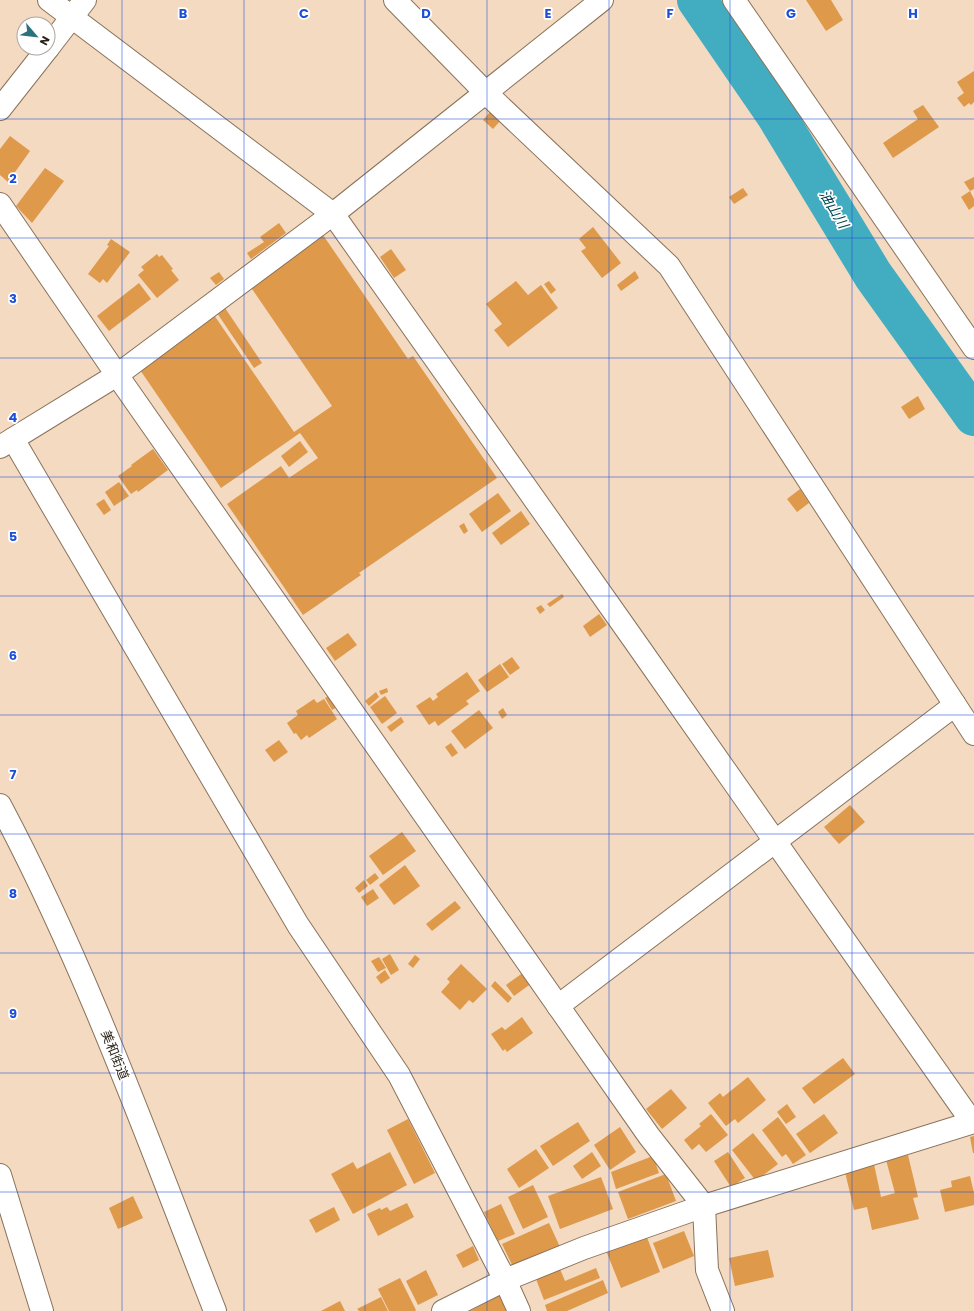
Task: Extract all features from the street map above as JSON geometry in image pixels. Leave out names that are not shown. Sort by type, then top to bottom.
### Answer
[{"type":"street","points":[[49,0],[333,214],[973,1122],[704,1206],[584,1248],[505,1280],[443,1311]]},
{"type":"street","points":[[56,38],[85,0]]},
{"type":"street","points":[[395,0],[486,93],[669,266],[974,734]]},
{"type":"street","points":[[519,1311],[505,1280],[399,1075],[298,925],[6,443],[117,375],[333,214],[602,0]]},
{"type":"street","points":[[734,0],[970,335]]},
{"type":"street","points":[[0,109],[42,56]]},
{"type":"street","points":[[0,204],[117,375],[649,1136],[704,1206],[707,1270],[723,1311]]},
{"type":"street","points":[[558,1006],[955,705]]},
{"type":"street","name":"美和街道","points":[[0,805],[28,859],[112,1046],[215,1311]]},
{"type":"street","points":[[0,1175],[42,1311]]},
{"type":"building","points":[[806,0],[831,0],[843,20],[826,31]]},
{"type":"building","points":[[974,71],[974,102],[971,105],[969,103],[964,107],[957,98],[964,93],[957,82]]},
{"type":"building","points":[[923,105],[939,127],[893,158],[883,143],[918,119],[913,111]]},
{"type":"building","points":[[490,112],[500,121],[493,129],[483,120]]},
{"type":"building","points":[[10,136],[30,151],[8,182],[0,175],[0,149]]},
{"type":"building","points":[[45,168],[64,181],[32,223],[16,206]]},
{"type":"building","points":[[974,177],[974,189],[970,191],[964,182]]},
{"type":"building","points":[[743,188],[748,195],[734,204],[729,197]]},
{"type":"building","points":[[970,191],[974,199],[974,206],[969,210],[961,197]]},
{"type":"building","points":[[279,223],[286,233],[251,259],[247,253],[264,242],[260,237]]},
{"type":"building","points":[[593,227],[621,263],[602,278],[581,251],[586,248],[579,239]]},
{"type":"building","points":[[323,235],[408,359],[413,356],[497,478],[359,573],[361,575],[303,615],[227,504],[281,466],[289,478],[318,458],[300,433],[221,488],[138,367],[214,315],[294,432],[332,406],[250,286]]},
{"type":"building","points":[[111,239],[130,252],[107,283],[103,279],[100,283],[88,274],[109,246],[107,245]]},
{"type":"building","points":[[391,249],[406,270],[394,278],[380,257]]},
{"type":"building","points":[[157,254],[159,257],[162,255],[173,269],[171,270],[179,280],[157,298],[138,275],[144,270],[141,267]]},
{"type":"building","points":[[635,271],[639,278],[621,291],[617,285]]},
{"type":"building","points":[[219,272],[224,279],[216,285],[210,278]]},
{"type":"building","points":[[516,281],[528,295],[541,285],[558,308],[508,347],[494,330],[502,324],[486,304]]},
{"type":"building","points":[[549,281],[556,290],[551,294],[544,284]]},
{"type":"building","points":[[139,283],[151,299],[109,331],[97,316]]},
{"type":"building","points":[[223,305],[262,363],[254,368],[215,310]]},
{"type":"building","points":[[918,396],[925,409],[909,419],[901,407]]},
{"type":"building","points":[[300,441],[308,452],[289,467],[281,456]]},
{"type":"building","points":[[153,449],[168,470],[138,492],[137,490],[131,494],[118,476]]},
{"type":"building","points":[[119,482],[129,496],[114,506],[105,492]]},
{"type":"building","points":[[800,489],[809,503],[797,512],[787,499]]},
{"type":"building","points":[[498,493],[511,511],[482,532],[469,514]]},
{"type":"building","points":[[104,499],[111,510],[104,515],[96,504]]},
{"type":"building","points":[[521,511],[530,524],[501,545],[492,533]]},
{"type":"building","points":[[464,523],[468,531],[464,534],[459,526]]},
{"type":"building","points":[[562,594],[564,597],[550,607],[547,604]]},
{"type":"building","points":[[541,605],[545,610],[540,614],[536,608]]},
{"type":"building","points":[[599,614],[607,625],[590,637],[583,626]]},
{"type":"building","points":[[348,633],[357,645],[335,661],[326,648]]},
{"type":"building","points":[[512,657],[520,668],[510,675],[502,664]]},
{"type":"building","points":[[500,664],[509,677],[487,692],[478,680]]},
{"type":"building","points":[[467,672],[480,691],[466,701],[469,704],[438,726],[435,721],[429,725],[416,706],[430,697],[433,701],[438,697],[436,694]]},
{"type":"building","points":[[387,688],[388,692],[381,695],[379,691]]},
{"type":"building","points":[[376,692],[379,697],[369,706],[365,701]]},
{"type":"building","points":[[331,694],[339,706],[332,710],[325,698]]},
{"type":"building","points":[[385,696],[397,713],[382,724],[370,707]]},
{"type":"building","points":[[314,699],[317,703],[324,699],[337,719],[309,738],[307,735],[301,740],[296,733],[294,734],[287,723],[298,715],[296,711]]},
{"type":"building","points":[[503,708],[507,715],[502,719],[498,712]]},
{"type":"building","points":[[479,710],[493,728],[465,749],[451,731]]},
{"type":"building","points":[[401,717],[404,722],[391,732],[387,727]]},
{"type":"building","points":[[279,740],[288,752],[274,762],[265,750]]},
{"type":"building","points":[[451,743],[458,753],[452,757],[445,747]]},
{"type":"building","points":[[850,805],[865,822],[839,844],[824,827]]},
{"type":"building","points":[[402,832],[416,851],[383,875],[369,856]]},
{"type":"building","points":[[405,865],[420,886],[394,905],[379,885]]},
{"type":"building","points":[[375,873],[379,878],[370,885],[366,880]]},
{"type":"building","points":[[364,880],[368,886],[359,893],[355,888]]},
{"type":"building","points":[[373,889],[379,898],[367,906],[361,897]]},
{"type":"building","points":[[455,901],[461,908],[432,931],[426,924]]},
{"type":"building","points":[[390,954],[399,970],[391,975],[382,959]]},
{"type":"building","points":[[415,955],[420,959],[413,968],[408,964]]},
{"type":"building","points":[[379,957],[386,968],[378,972],[371,961]]},
{"type":"building","points":[[461,964],[487,989],[473,1003],[469,1000],[460,1010],[441,992],[450,982],[447,979]]},
{"type":"building","points":[[385,970],[390,978],[381,984],[376,977]]},
{"type":"building","points":[[524,972],[532,983],[514,996],[506,985]]},
{"type":"building","points":[[495,981],[512,998],[508,1003],[491,986]]},
{"type":"building","points":[[522,1017],[533,1033],[507,1052],[505,1049],[503,1051],[491,1034],[502,1027],[505,1030]]},
{"type":"building","points":[[843,1058],[855,1074],[814,1104],[802,1088]]},
{"type":"building","points":[[748,1077],[766,1100],[738,1123],[735,1119],[726,1126],[708,1103],[720,1093],[723,1097]]},
{"type":"building","points":[[671,1089],[687,1108],[662,1129],[646,1109]]},
{"type":"building","points":[[787,1104],[796,1117],[786,1124],[777,1112]]},
{"type":"building","points":[[711,1114],[728,1135],[706,1152],[699,1144],[692,1150],[684,1140],[701,1126],[699,1124]]},
{"type":"building","points":[[824,1114],[838,1133],[810,1153],[796,1134]]},
{"type":"building","points":[[778,1117],[806,1155],[793,1164],[786,1154],[782,1157],[762,1130]]},
{"type":"building","points":[[408,1119],[435,1173],[414,1184],[387,1130]]},
{"type":"building","points":[[578,1122],[590,1141],[553,1166],[540,1146]]},
{"type":"building","points":[[620,1127],[636,1152],[610,1170],[594,1145]]},
{"type":"building","points":[[753,1133],[778,1164],[756,1181],[732,1150]]},
{"type":"building","points":[[974,1136],[974,1153],[973,1153],[970,1137]]},
{"type":"building","points":[[536,1149],[549,1168],[519,1188],[507,1169]]},
{"type":"building","points":[[390,1152],[407,1185],[353,1214],[331,1174],[353,1162],[357,1169]]},
{"type":"building","points":[[592,1152],[601,1166],[582,1179],[573,1166]]},
{"type":"building","points":[[728,1152],[745,1178],[731,1187],[714,1161]]},
{"type":"building","points":[[908,1155],[918,1197],[913,1198],[919,1219],[872,1230],[867,1207],[854,1210],[845,1172],[874,1164],[881,1197],[895,1193],[886,1160]]},
{"type":"building","points":[[653,1156],[659,1173],[616,1189],[611,1172]]},
{"type":"building","points":[[666,1174],[676,1201],[628,1219],[618,1192]]},
{"type":"building","points":[[970,1176],[974,1193],[974,1205],[945,1212],[940,1190],[952,1187],[951,1181]]},
{"type":"building","points":[[601,1177],[613,1209],[560,1229],[548,1196]]},
{"type":"building","points":[[533,1185],[548,1217],[523,1229],[508,1197]]},
{"type":"building","points":[[133,1196],[143,1218],[118,1229],[109,1208]]},
{"type":"building","points":[[407,1203],[414,1217],[378,1236],[367,1214],[380,1208],[381,1210],[387,1207],[390,1211]]},
{"type":"building","points":[[501,1204],[515,1234],[498,1241],[484,1212]]},
{"type":"building","points":[[334,1207],[340,1220],[316,1233],[309,1220]]},
{"type":"building","points":[[549,1223],[560,1247],[514,1269],[502,1244]]},
{"type":"building","points":[[684,1231],[694,1256],[663,1269],[653,1243]]},
{"type":"building","points":[[645,1232],[660,1272],[621,1288],[605,1248]]},
{"type":"building","points":[[473,1246],[479,1260],[463,1268],[456,1255]]},
{"type":"building","points":[[768,1250],[774,1277],[735,1286],[729,1258]]},
{"type":"building","points":[[596,1268],[600,1278],[544,1300],[536,1279],[560,1269],[565,1281]]},
{"type":"building","points":[[426,1270],[438,1295],[418,1305],[406,1281]]},
{"type":"building","points":[[400,1278],[416,1310],[415,1311],[389,1311],[378,1289]]},
{"type":"building","points":[[603,1280],[608,1293],[567,1311],[547,1311],[545,1305]]},
{"type":"building","points":[[501,1295],[509,1311],[470,1311]]},
{"type":"building","points":[[381,1297],[388,1311],[359,1311],[357,1309]]},
{"type":"building","points":[[340,1301],[345,1311],[321,1311]]},
{"type":"waterway","name":"油山川","points":[[697,0],[776,115],[873,275],[974,416]]}]
